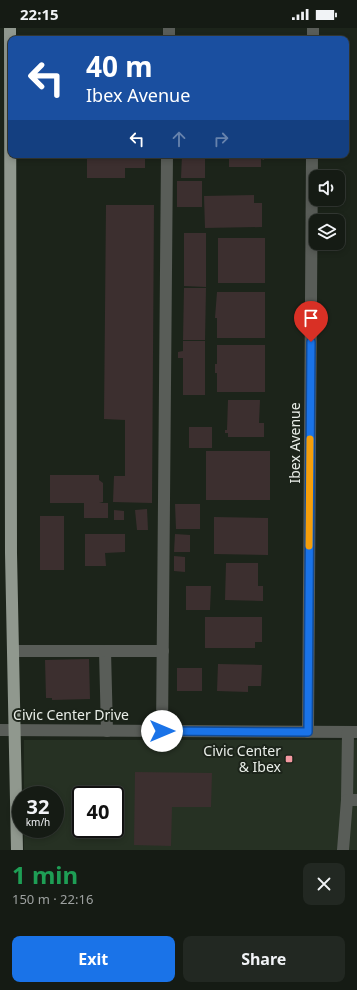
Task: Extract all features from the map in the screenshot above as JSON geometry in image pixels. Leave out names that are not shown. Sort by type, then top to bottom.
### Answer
[{"type":"main road","points":[[10,158],[11,538],[16,730],[17,850]]},
{"type":"street","points":[[162,731],[167,158]]},
{"type":"street","name":"Ibex Avenue","points":[[308,732],[312,158]]},
{"type":"street","points":[[13,651],[163,651]]},
{"type":"street","points":[[105,651],[107,730]]},
{"type":"street","name":"Civic Center Drive","points":[[0,730],[352,732]]},
{"type":"street","points":[[343,850],[352,800],[352,732]]},
{"type":"shaded area","points":[[24,740],[357,740],[357,850],[24,850],[24,838],[64,838],[64,786],[24,786]]},
{"type":"building","points":[[87,158],[145,158],[145,168],[125,168],[125,178],[87,178]]},
{"type":"building","points":[[182,158],[205,158],[205,178],[181,178]]},
{"type":"building","points":[[229,158],[264,158],[264,160],[261,159],[261,167],[229,167]]},
{"type":"building","points":[[177,181],[202,181],[202,207],[177,207]]},
{"type":"building","points":[[254,195],[254,203],[262,203],[262,227],[205,228],[204,196]]},
{"type":"building","points":[[106,205],[154,205],[152,503],[113,502],[114,476],[125,476],[125,420],[104,419]]},
{"type":"building","points":[[184,233],[206,233],[206,287],[184,286]]},
{"type":"building","points":[[218,238],[265,238],[265,283],[218,283]]},
{"type":"building","points":[[184,288],[206,288],[205,340],[183,340]]},
{"type":"building","points":[[217,292],[265,292],[265,338],[217,338],[217,318],[215,318]]},
{"type":"building","points":[[183,341],[205,341],[205,395],[183,395],[183,358],[178,358],[178,352],[183,351]]},
{"type":"building","points":[[217,345],[265,345],[265,392],[217,392],[217,373],[215,373],[215,364],[217,364]]},
{"type":"building","points":[[228,400],[260,400],[259,423],[264,423],[264,437],[228,437],[228,433],[225,433],[225,430],[227,430]]},
{"type":"building","points":[[189,427],[212,427],[212,448],[189,448]]},
{"type":"building","points":[[206,451],[270,451],[270,500],[206,500]]},
{"type":"building","points":[[50,475],[99,475],[99,480],[103,483],[103,502],[99,503],[108,503],[108,518],[84,518],[84,503],[50,503]]},
{"type":"building","points":[[175,504],[200,504],[200,529],[176,529]]},
{"type":"building","points":[[147,509],[148,530],[137,530],[135,510]]},
{"type":"building","points":[[114,510],[124,511],[124,520],[114,520]]},
{"type":"building","points":[[40,516],[64,516],[64,570],[40,570]]},
{"type":"building","points":[[214,517],[268,518],[268,555],[214,554]]},
{"type":"building","points":[[85,534],[125,534],[125,552],[105,553],[106,566],[85,566]]},
{"type":"building","points":[[175,534],[190,535],[190,552],[174,552]]},
{"type":"building","points":[[174,556],[185,557],[185,572],[174,571]]},
{"type":"building","points":[[226,563],[258,563],[258,586],[263,586],[263,601],[225,600]]},
{"type":"building","points":[[186,586],[211,586],[210,610],[186,610]]},
{"type":"building","points":[[205,617],[262,617],[262,642],[255,642],[255,648],[205,648]]},
{"type":"building","points":[[89,659],[90,699],[52,700],[52,698],[46,698],[45,660]]},
{"type":"building","points":[[218,664],[262,665],[261,686],[248,686],[248,692],[217,691]]},
{"type":"building","points":[[177,668],[202,668],[202,691],[177,691]]},
{"type":"building","points":[[135,772],[212,773],[211,807],[172,807],[171,846],[134,845]]},
{"type":"slow traffic","points":[[309,546],[310,439]]},
{"type":"place","name":"Civic Center & Ibex","points":[[289,759]]},
{"type":"route","points":[[162,731],[308,732],[311,342]]}]
